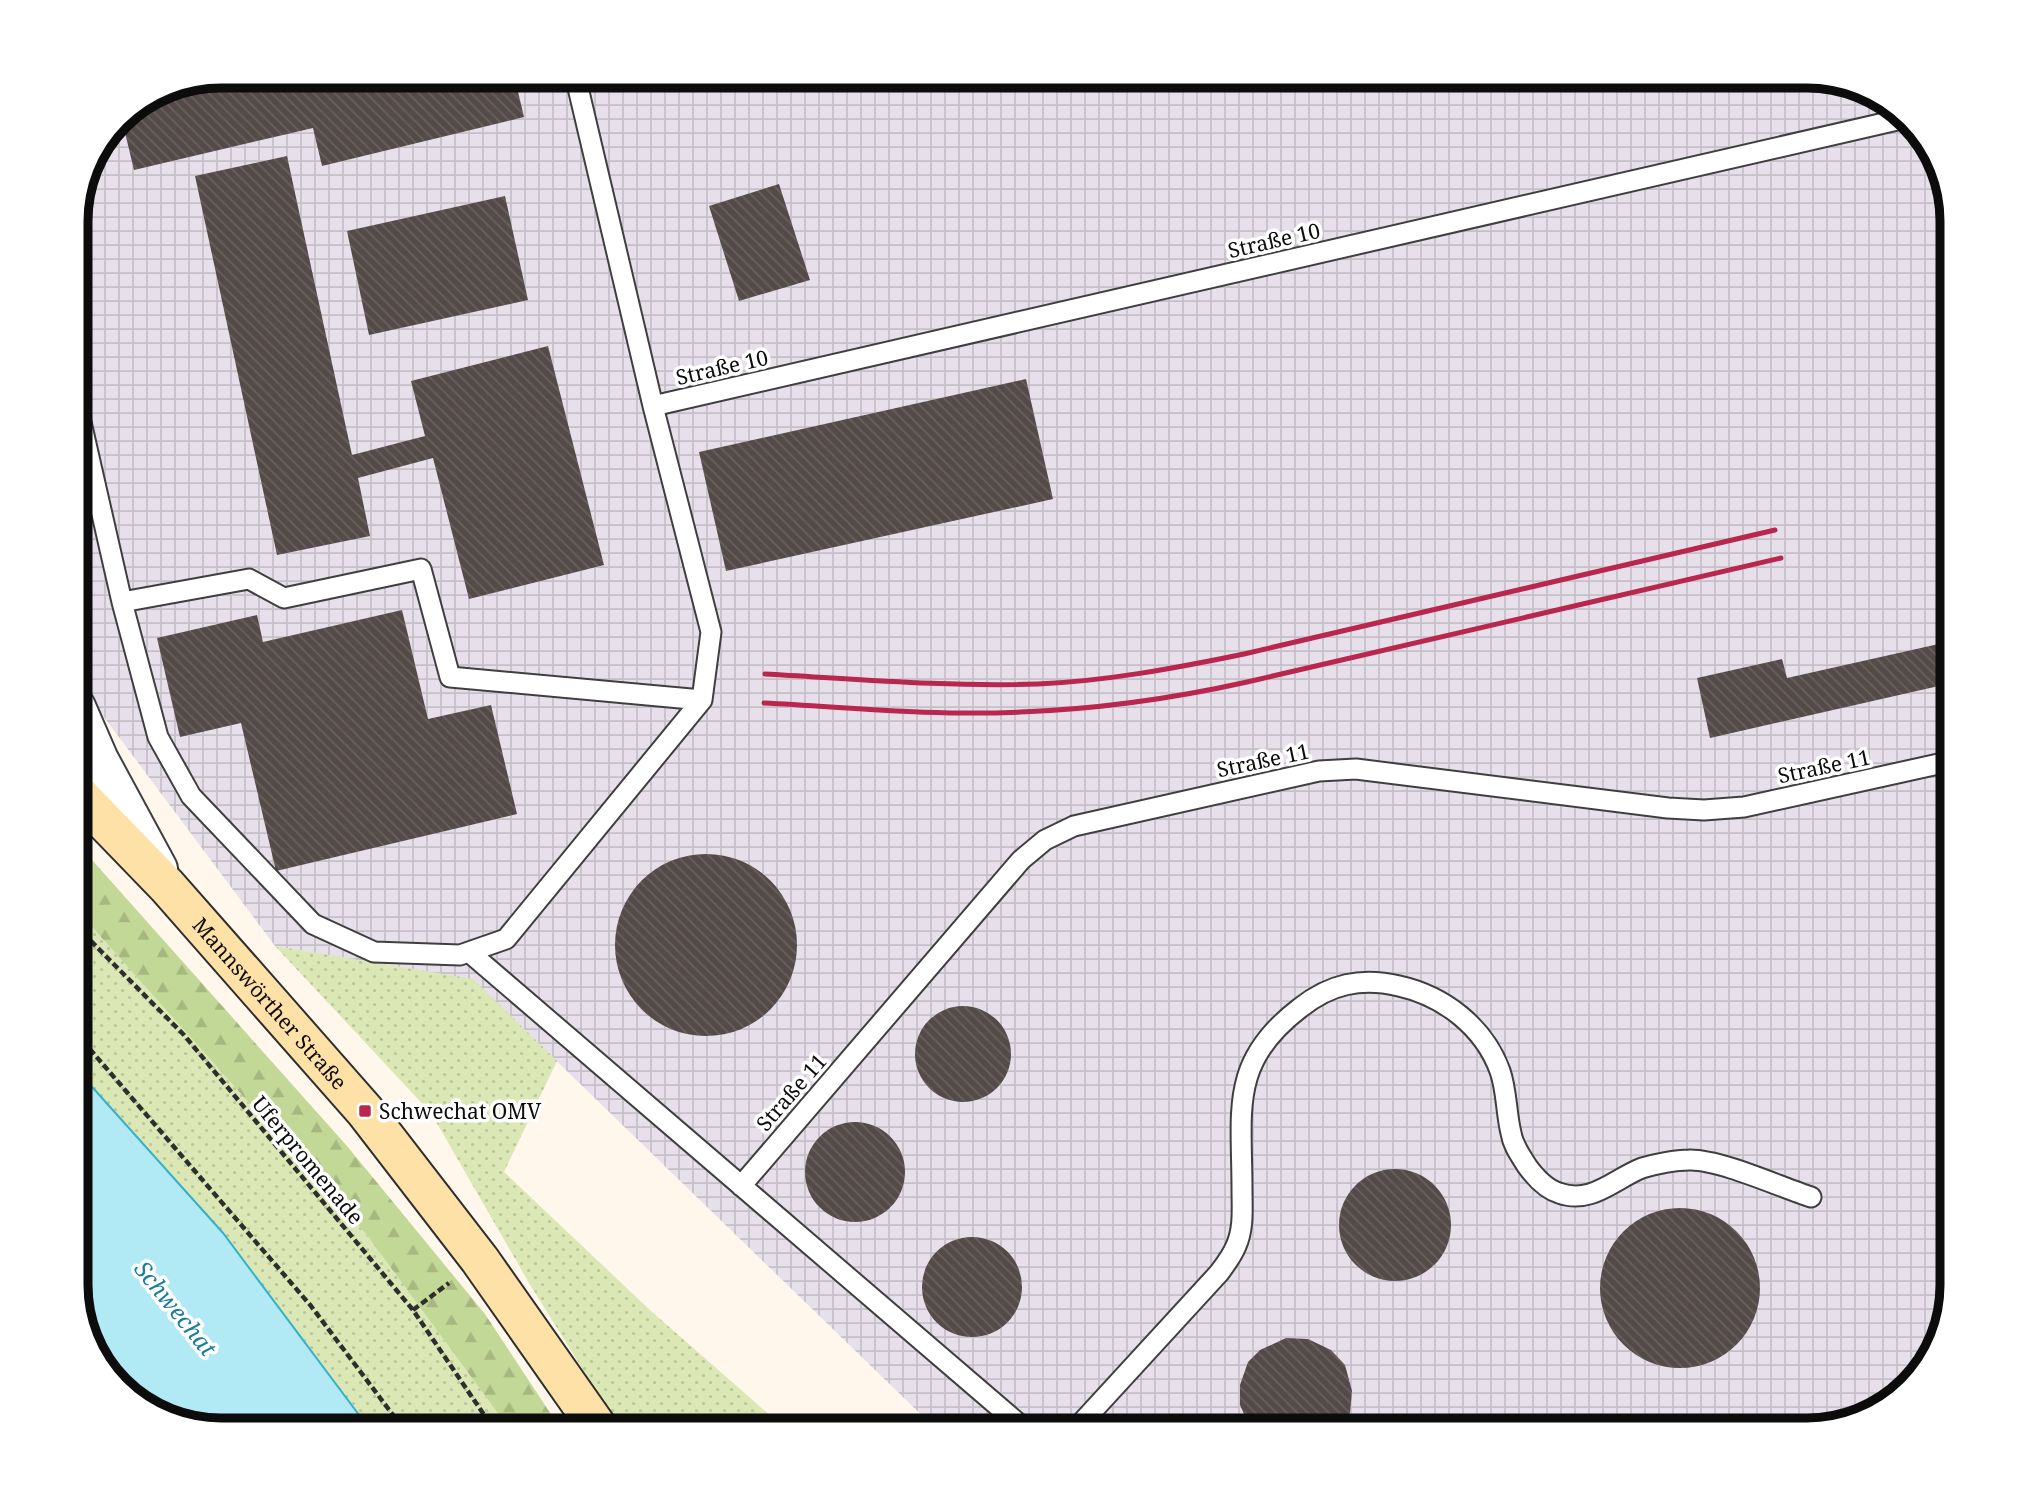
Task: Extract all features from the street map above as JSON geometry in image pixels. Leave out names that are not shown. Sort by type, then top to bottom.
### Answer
[{"type":"main road","name":"Mannswörther Straße","points":[[88,804],[167,886],[365,1111],[480,1260],[591,1418]]},
{"type":"street","points":[[88,734],[99,760],[167,886]]},
{"type":"lane","points":[[88,453],[122,602],[158,737],[191,796],[313,924],[374,952],[460,956],[506,939],[702,700],[711,632],[653,406],[579,88]]},
{"type":"lane","name":"Straße 10","points":[[653,406],[1894,121]]},
{"type":"lane","points":[[122,602],[249,579],[284,598],[421,569],[450,677],[702,700]]},
{"type":"lane","name":"Straße 11","points":[[741,1186],[1021,860],[1045,840],[1074,826],[1319,771],[1356,769],[1668,808],[1704,810],[1744,807],[1940,764]]},
{"type":"lane","points":[[469,952],[1012,1418]]},
{"type":"lane","points":[[1086,1418],[1219,1273],[1236,1248],[1242,1226],[1242,1094],[1250,1064],[1263,1043],[1283,1021],[1314,997],[1334,989],[1357,982],[1384,982],[1410,988],[1445,1004],[1463,1017],[1482,1036],[1500,1072],[1511,1135],[1517,1150],[1535,1178],[1557,1193],[1578,1198],[1596,1193],[1643,1168],[1690,1160],[1723,1166],[1811,1197]]},
{"type":"path","name":"Uferpromenade","points":[[88,938],[184,1035],[413,1310],[486,1418]]},
{"type":"path","points":[[88,1047],[310,1306],[395,1418]]},
{"type":"shaded area","points":[[221,88],[1806,88],[1832,90],[1873,105],[1901,126],[1926,162],[1935,186],[1940,221],[1940,1285],[1935,1320],[1922,1352],[1901,1380],[1865,1405],[1841,1414],[1806,1418],[925,1418],[473,980],[275,946],[88,696],[89,203],[101,162],[110,147],[126,126],[154,105],[186,92]]},
{"type":"green space","points":[[88,855],[347,1146],[485,1314],[553,1418],[501,1418],[366,1234],[88,922]]},
{"type":"green space","points":[[88,922],[366,1234],[501,1418],[361,1418],[223,1233],[88,1082]]},
{"type":"green space","points":[[275,946],[473,979],[557,1061],[504,1172],[651,1311],[773,1418],[613,1418],[529,1283],[431,1113]]},
{"type":"water","name":"Schwechat","points":[[88,1082],[223,1233],[361,1418],[203,1417],[186,1414],[154,1401],[126,1378],[104,1351],[90,1311]]},
{"type":"building","points":[[517,88],[524,117],[322,166],[313,128],[134,170],[124,129],[126,126],[154,105],[195,90]]},
{"type":"building","points":[[287,156],[352,455],[425,436],[411,381],[548,346],[604,565],[469,599],[433,458],[358,478],[370,536],[277,555],[195,176]]},
{"type":"building","points":[[779,184],[810,280],[739,301],[709,206]]},
{"type":"building","points":[[505,196],[528,300],[369,335],[347,231]]},
{"type":"building","points":[[1026,379],[1053,499],[726,571],[699,452]]},
{"type":"building","points":[[402,610],[428,719],[491,705],[517,814],[276,871],[241,723],[180,737],[157,638],[257,615],[263,642]]},
{"type":"building","points":[[1940,644],[1940,686],[1710,738],[1697,678],[1782,659],[1787,678]]},
{"type":"building","points":[[706,854],[741,860],[771,880],[791,910],[797,945],[791,980],[771,1010],[741,1030],[706,1036],[671,1030],[641,1010],[621,980],[615,945],[621,910],[641,880],[671,860]]},
{"type":"building","points":[[963,1006],[981,1010],[997,1020],[1007,1036],[1011,1054],[1007,1072],[997,1088],[981,1098],[963,1102],[945,1098],[929,1088],[919,1072],[915,1054],[919,1036],[929,1020],[945,1010]]},
{"type":"building","points":[[855,1122],[874,1126],[891,1136],[901,1153],[905,1172],[901,1191],[891,1208],[874,1218],[855,1222],[836,1218],[819,1208],[809,1191],[805,1172],[809,1153],[819,1136],[836,1126]]},
{"type":"building","points":[[1395,1169],[1416,1173],[1435,1185],[1447,1204],[1451,1225],[1447,1246],[1435,1265],[1416,1277],[1395,1281],[1374,1277],[1355,1265],[1343,1246],[1339,1225],[1343,1204],[1355,1185],[1374,1173]]},
{"type":"building","points":[[1680,1208],[1711,1214],[1736,1232],[1754,1257],[1760,1288],[1754,1319],[1736,1344],[1711,1362],[1680,1368],[1649,1362],[1624,1344],[1606,1319],[1600,1288],[1606,1257],[1624,1232],[1649,1214]]},
{"type":"building","points":[[972,1237],[991,1241],[1008,1251],[1018,1268],[1022,1287],[1018,1306],[1008,1323],[991,1333],[972,1337],[953,1333],[936,1323],[926,1306],[922,1287],[926,1268],[936,1251],[953,1241]]},
{"type":"building","points":[[1286,1338],[1308,1339],[1331,1350],[1345,1365],[1352,1391],[1347,1418],[1246,1418],[1240,1405],[1240,1385],[1248,1362],[1260,1350]]},
{"type":"railway","points":[[765,674],[970,684],[1038,684],[1116,677],[1244,654],[1775,530]]},
{"type":"railway","points":[[764,703],[887,711],[997,713],[1141,701],[1247,682],[1781,558]]},
{"type":"place","name":"Schwechat OMV","points":[[365,1111]]}]
